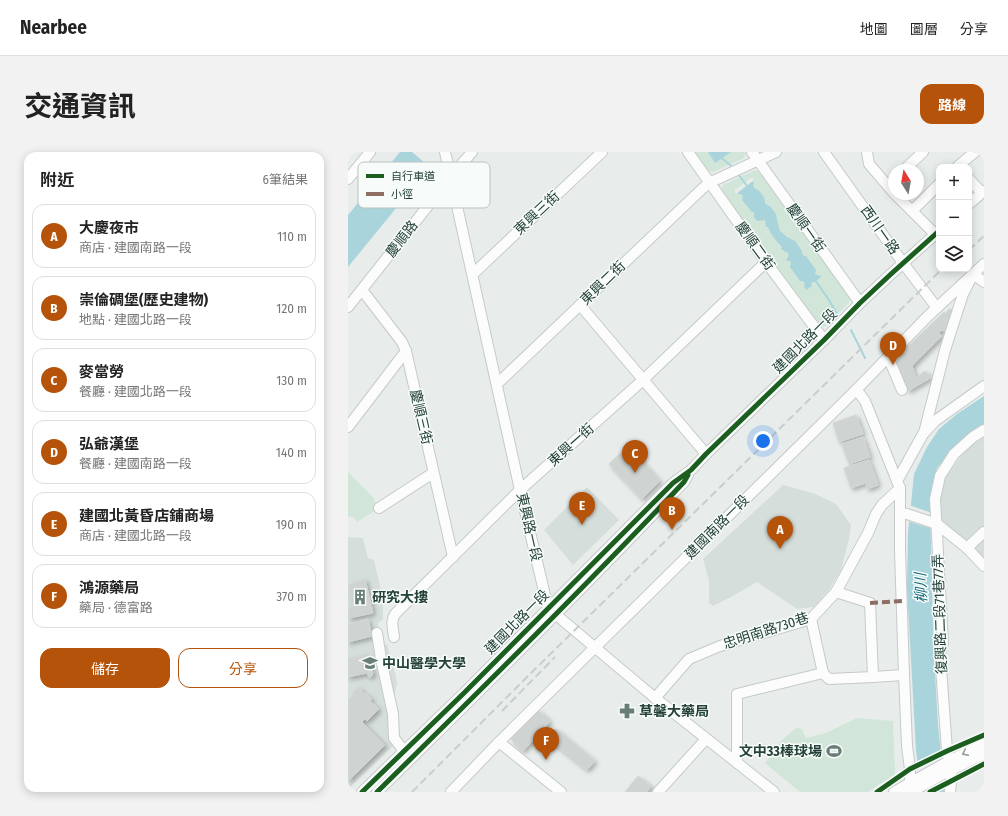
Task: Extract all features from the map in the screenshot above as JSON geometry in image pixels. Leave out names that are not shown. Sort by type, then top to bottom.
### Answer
[{"type":"street","points":[[362,162],[370,152]]},
{"type":"street","name":"東興路一段","points":[[445,152],[447,162]]},
{"type":"street","name":"慶順路","points":[[464,162],[472,152]]},
{"type":"street","name":"東興三街","points":[[472,274],[602,152]]},
{"type":"street","name":"慶順二街","points":[[688,152],[766,262],[824,340]]},
{"type":"street","points":[[755,156],[776,152]]},
{"type":"street","name":"西川一路","points":[[824,152],[937,308]]},
{"type":"street","points":[[867,152],[869,164],[888,184]]},
{"type":"street","points":[[910,164],[923,152]]},
{"type":"street","points":[[962,164],[976,152]]},
{"type":"street","name":"東興二街","points":[[497,384],[703,188],[755,156]]},
{"type":"street","name":"慶順一街","points":[[755,156],[860,303]]},
{"type":"street","points":[[348,180],[358,167]]},
{"type":"street","points":[[972,182],[983,192],[972,201]]},
{"type":"street","points":[[912,211],[936,187]]},
{"type":"street","points":[[902,200],[912,211],[936,231]]},
{"type":"street","name":"慶順路","points":[[348,307],[426,208]]},
{"type":"street","name":"東興路一段","points":[[457,208],[520,490],[552,611]]},
{"type":"street","name":"建國北路一段","points":[[377,792],[482,689],[552,611],[673,483],[691,470],[860,303],[936,233]]},
{"type":"street","name":"東興一街","points":[[394,637],[392,622],[393,616],[520,490],[643,380],[766,262]]},
{"type":"street","name":"建國南路一段","points":[[451,792],[499,742],[856,390],[888,356],[984,264]]},
{"type":"street","points":[[923,434],[945,350],[963,294],[973,274],[984,282]]},
{"type":"street","name":"慶順三街","points":[[362,290],[402,342],[406,351],[453,557]]},
{"type":"street","points":[[580,305],[706,454]]},
{"type":"street","points":[[348,427],[406,351]]},
{"type":"street","points":[[888,356],[902,390]]},
{"type":"street","name":"忠明南路730巷","points":[[655,698],[689,659],[720,646],[811,619],[836,592],[868,533],[876,514],[898,485],[923,434],[936,421],[984,386]]},
{"type":"street","points":[[856,390],[865,401],[898,485]]},
{"type":"street","name":"復興路二段71巷77弄","points":[[950,792],[952,781],[948,766],[940,653],[943,643],[935,499],[940,476],[954,454],[973,437],[984,430]]},
{"type":"street","points":[[379,508],[433,473]]},
{"type":"street","name":"忠明南路730巷","points":[[898,485],[904,514],[900,551],[907,746],[912,787]]},
{"type":"street","points":[[904,514],[936,524],[967,548],[984,566]]},
{"type":"street","points":[[967,548],[984,532]]},
{"type":"street","points":[[836,592],[870,603],[873,678]]},
{"type":"street","points":[[552,611],[655,698],[774,792]]},
{"type":"street","name":"建國北路一段","points":[[362,792],[464,693],[552,611]]},
{"type":"street","points":[[811,619],[823,673],[829,679],[873,678],[904,675]]},
{"type":"street","points":[[376,633],[393,714],[394,738],[404,751]]},
{"type":"street","points":[[736,763],[737,694],[823,673]]},
{"type":"street","points":[[661,791],[706,739]]},
{"type":"street","points":[[499,742],[561,792]]},
{"type":"street","points":[[894,792],[912,787],[984,744]]},
{"type":"street","points":[[948,766],[984,754]]},
{"type":"shaded area","points":[[984,436],[984,566],[969,544],[938,517],[940,485],[971,443]]},
{"type":"shaded area","points":[[783,485],[813,493],[836,504],[851,525],[841,570],[828,591],[814,607],[797,609],[757,582],[713,606],[709,603],[709,581],[703,559]]},
{"type":"shaded area","points":[[587,487],[619,520],[573,565],[544,530]]},
{"type":"shaded area","name":"中山醫學大學","points":[[348,537],[363,538],[368,558],[374,560],[383,608],[383,619],[378,623],[383,647],[387,644],[396,677],[397,684],[394,696],[399,713],[398,728],[400,738],[348,789]]},
{"type":"green space","points":[[695,152],[746,153],[744,158],[713,172],[708,170]]},
{"type":"green space","points":[[755,170],[759,172],[850,298],[849,303],[825,327],[819,326],[721,190],[723,185]]},
{"type":"green space","points":[[348,472],[373,497],[378,509],[357,522],[354,518],[348,516]]},
{"type":"green space","name":"文中33棒球場","points":[[857,718],[893,721],[895,774],[868,792],[800,792],[765,763],[782,740],[796,728],[802,729],[806,738],[826,733]]},
{"type":"water","points":[[400,152],[442,152],[434,162],[392,162]]},
{"type":"water","points":[[708,152],[731,152],[715,163]]},
{"type":"water","points":[[752,180],[754,188],[762,194],[765,203],[770,206],[776,214],[780,231],[795,241],[802,251],[802,254],[806,256],[816,270],[815,274],[821,276],[816,281],[811,283],[812,286],[806,290],[804,286],[805,283],[800,281],[790,267],[790,261],[786,261],[789,254],[781,249],[782,247],[774,238],[768,227],[766,227],[765,220],[757,221],[754,217],[754,212],[752,212],[742,200],[743,196],[738,194],[737,191]]},
{"type":"water","points":[[358,203],[358,208],[396,208],[348,267],[348,215]]},
{"type":"water","name":"柳川","points":[[984,396],[984,425],[949,453],[937,468],[933,482],[930,509],[934,656],[938,725],[945,792],[921,792],[916,750],[907,588],[908,533],[914,474],[927,447],[939,429],[957,414]]},
{"type":"pier","points":[[412,152],[444,152],[436,162],[424,162]]},
{"type":"pier","points":[[751,178],[754,180],[736,194],[735,190]]},
{"type":"pier","points":[[909,505],[932,513],[933,529],[907,521]]},
{"type":"pier","points":[[943,751],[947,785],[935,792],[919,792],[916,765]]},
{"type":"building","points":[[951,309],[953,311],[952,318],[946,323],[949,327],[944,332],[942,330],[938,333],[942,336],[912,366],[916,378],[925,371],[932,377],[908,391],[897,363],[898,356],[944,312],[946,314],[948,310]]},
{"type":"building","points":[[856,415],[863,434],[839,442],[833,423]]},
{"type":"building","points":[[863,437],[870,457],[849,464],[842,444]]},
{"type":"building","points":[[628,446],[660,481],[642,499],[609,464]]},
{"type":"building","points":[[869,460],[878,485],[867,489],[866,483],[851,488],[844,468]]},
{"type":"building","name":"研究大摟","points":[[365,579],[373,613],[349,618],[348,609],[353,608],[348,585]]},
{"type":"building","points":[[368,619],[372,636],[348,642],[348,625]]},
{"type":"building","points":[[367,654],[373,673],[372,676],[369,677],[367,673],[348,677],[348,659]]},
{"type":"building","points":[[359,687],[364,694],[365,693],[372,699],[370,701],[379,709],[367,721],[365,719],[362,722],[385,745],[348,781],[348,699],[349,700],[354,695],[353,693]]},
{"type":"building","points":[[538,710],[550,721],[523,751],[511,739]]},
{"type":"building","points":[[556,729],[595,761],[587,770],[548,739]]},
{"type":"building","points":[[638,776],[651,786],[647,792],[625,792]]},
{"type":"waterway","points":[[720,157],[734,168]]},
{"type":"waterway","points":[[738,174],[747,186]]},
{"type":"waterway","points":[[815,280],[838,316]]},
{"type":"waterway","points":[[851,330],[865,358]]},
{"type":"railway","points":[[972,247],[984,236]]},
{"type":"railway","points":[[412,792],[939,272]]},
{"type":"railway","points":[[502,711],[555,657]]},
{"type":"marked path","points":[[870,603],[902,601]]},
{"type":"cycle path","points":[[362,792],[464,693],[673,483],[691,470],[860,303],[936,234]]},
{"type":"cycle path","points":[[377,792],[570,600],[684,482],[688,475]]},
{"type":"cycle path","points":[[877,792],[910,769],[984,735]]},
{"type":"cycle path","points":[[930,792],[984,764]]},
{"type":"place","name":"弘爺漢堡","points":[[893,365]]},
{"type":"place","name":"麥當勞","points":[[635,473]]},
{"type":"place","name":"建國北黃昏店鋪商場","points":[[582,525]]},
{"type":"place","name":"崇倫碉堡(歷史建物)","points":[[672,530]]},
{"type":"place","name":"大慶夜市","points":[[780,549]]},
{"type":"place","name":"研究大摟","points":[[360,597]]},
{"type":"place","name":"中山醫學大學","points":[[370,663]]},
{"type":"place","name":"草馨大藥局","points":[[627,711]]},
{"type":"place","name":"文中33棒球場","points":[[834,751]]},
{"type":"place","name":"鴻源藥局","points":[[546,760]]}]
